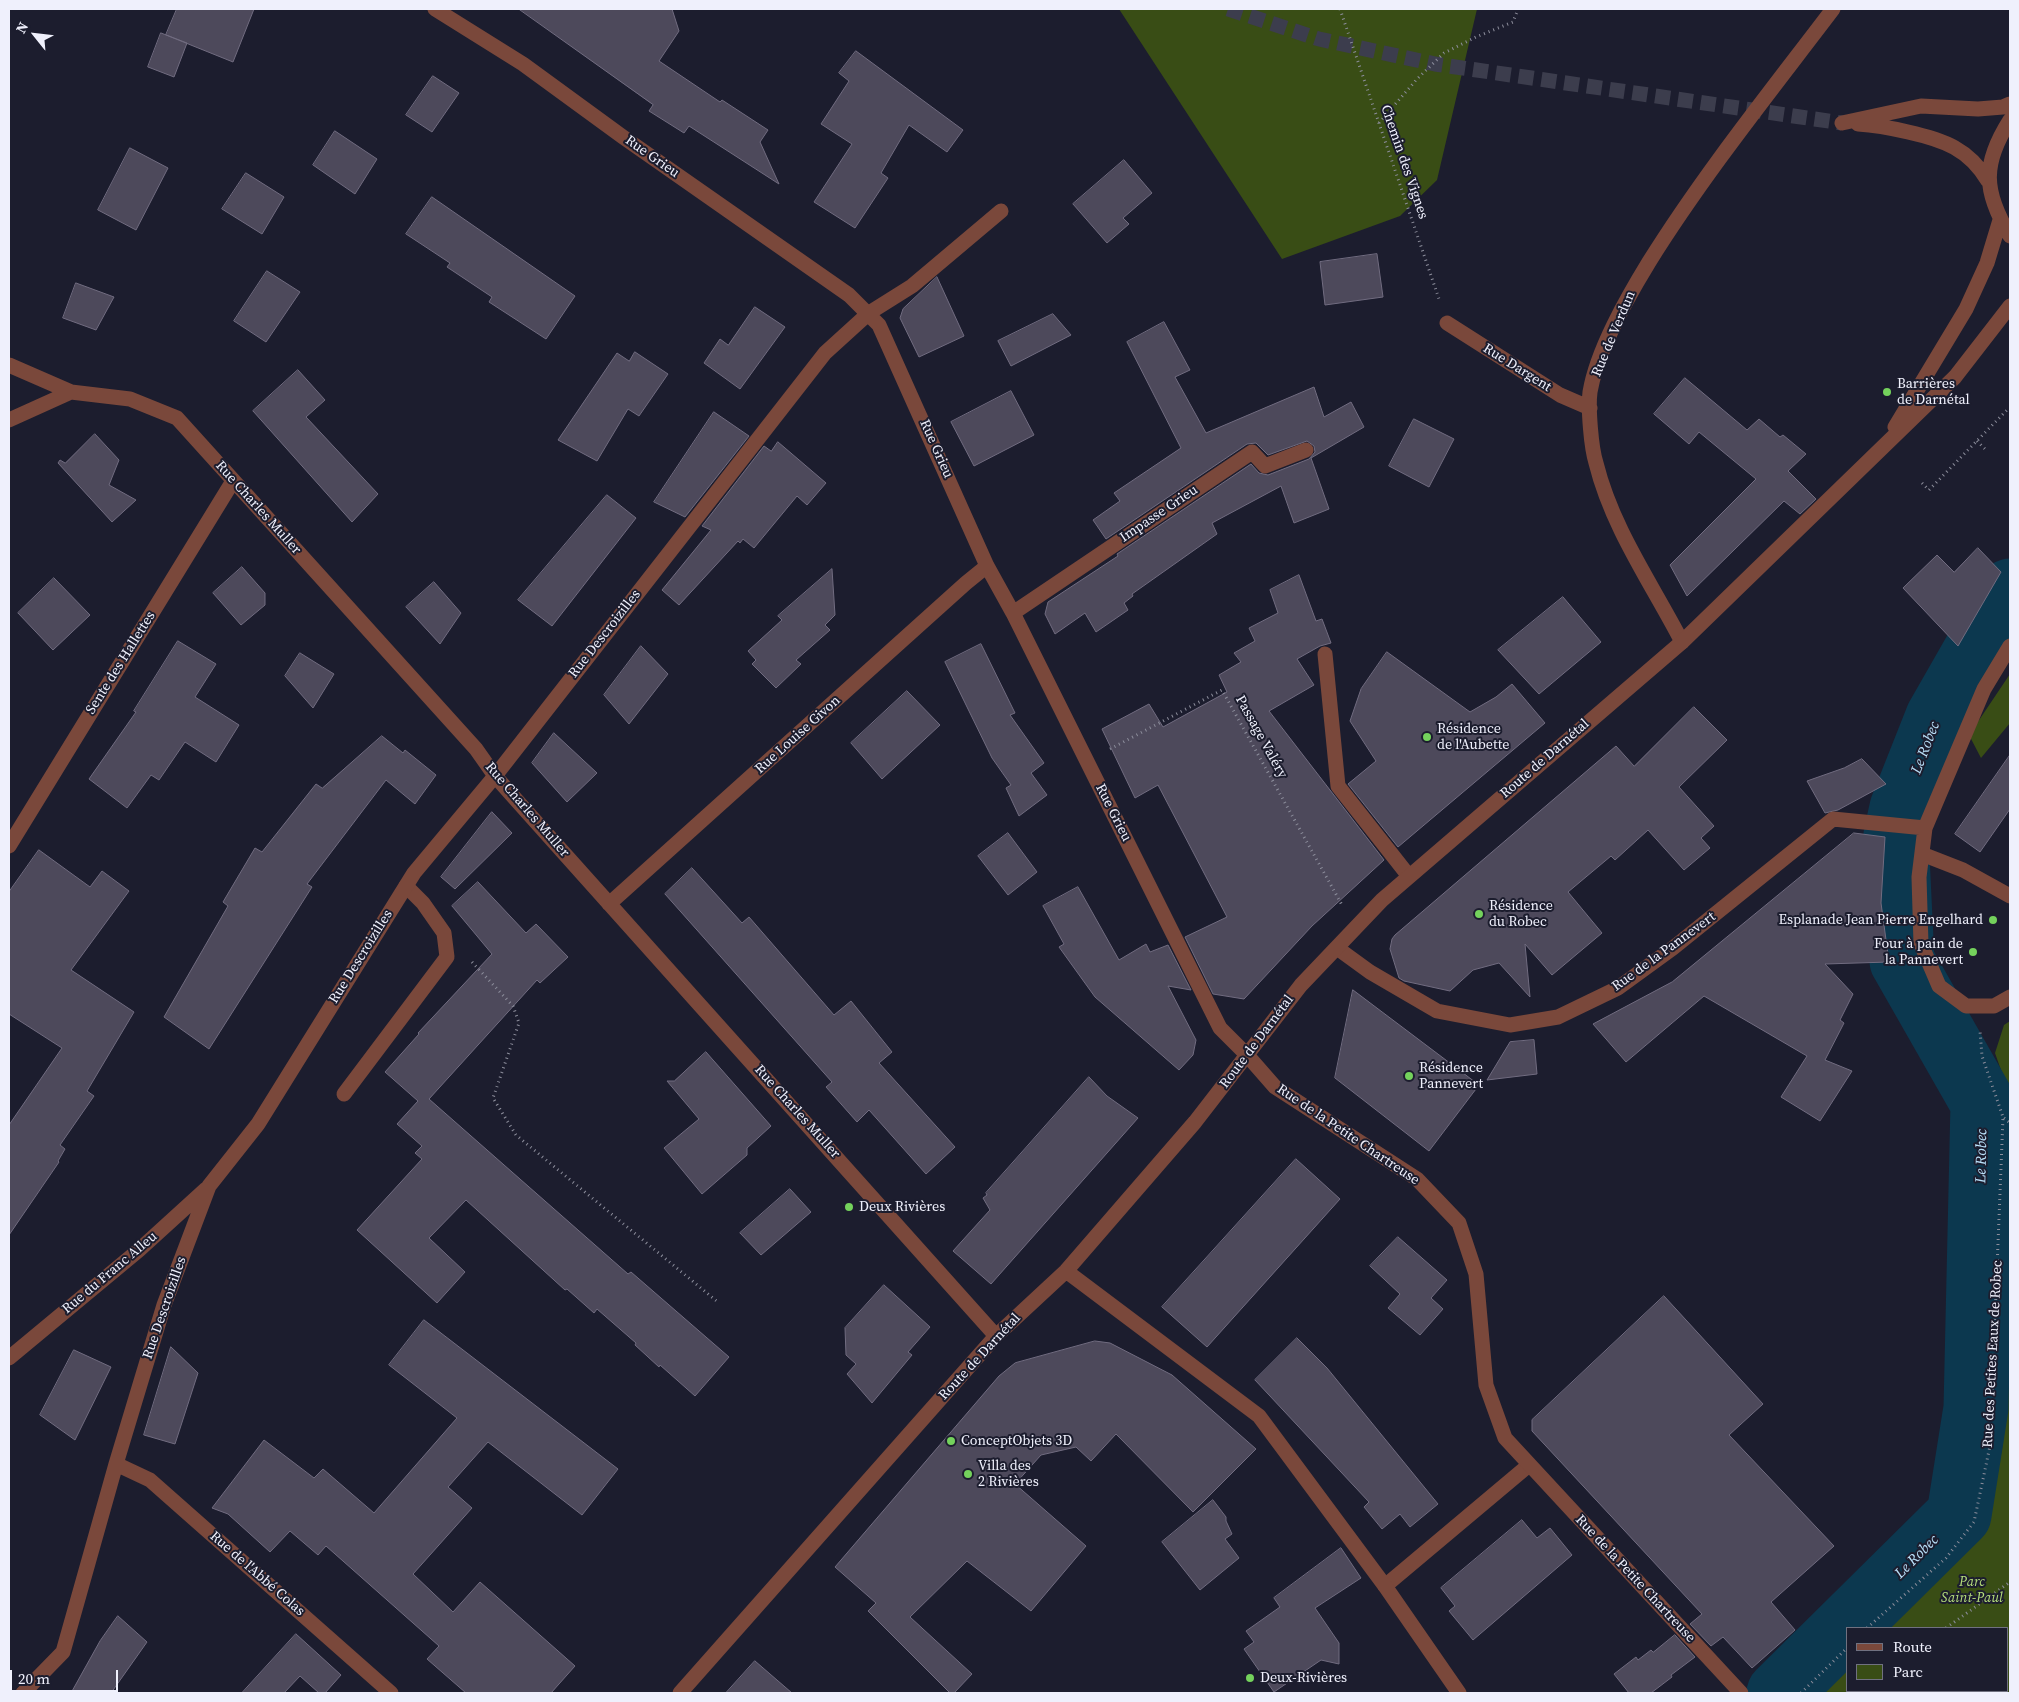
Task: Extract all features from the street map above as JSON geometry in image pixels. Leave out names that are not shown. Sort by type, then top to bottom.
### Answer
[{"type":"street","name":"Rue Grieu","points":[[434,9],[523,64],[623,137],[849,295],[879,325],[987,566],[1013,613],[1220,1028],[1246,1056]]},
{"type":"street","name":"Rue de Verdun","points":[[1682,642],[1621,533],[1595,462],[1590,392],[1598,363],[1624,303],[1676,220],[1753,114],[1833,9]]},
{"type":"street","points":[[2010,104],[2003,107],[1978,110],[1921,106],[1842,122],[1876,125],[1942,140],[1970,158],[1979,166],[1988,181],[2000,220],[2010,236]]},
{"type":"street","points":[[1988,181],[1992,155],[2010,120]]},
{"type":"street","name":"Rue Descroizilles","points":[[23,1693],[63,1652],[116,1464],[164,1306],[208,1186],[258,1124],[414,873],[495,776],[825,353],[868,313],[912,286],[1001,211]]},
{"type":"street","name":"Route de Darnétal","points":[[1886,442],[1966,309],[1988,263],[2000,220]]},
{"type":"street","name":"Route de Darnétal","points":[[680,1693],[996,1336],[1066,1271],[1195,1122],[1301,985],[1356,927],[1408,875],[1682,642],[1955,377],[2010,306]]},
{"type":"street","name":"Rue Dargent","points":[[1447,323],[1560,395],[1590,408]]},
{"type":"street","points":[[9,365],[71,392]]},
{"type":"street","points":[[9,420],[71,392]]},
{"type":"street","name":"Rue Charles Muller","points":[[71,392],[130,399],[176,418],[476,749],[495,776],[996,1336]]},
{"type":"street","name":"Impasse Grieu","points":[[1013,613],[1252,452],[1265,466],[1306,450]]},
{"type":"street","name":"Sente des Hallettes","points":[[9,846],[233,481]]},
{"type":"street","name":"Rue Louise Givon","points":[[609,904],[987,566]]},
{"type":"street","points":[[2010,646],[1984,689],[1917,827],[1922,854],[1919,877],[1921,944],[1939,986],[1966,1006],[1994,1006],[2010,997]]},
{"type":"street","points":[[1325,654],[1338,786],[1408,875]]},
{"type":"street","name":"Rue de la Pannevert","points":[[1337,948],[1370,972],[1437,1011],[1510,1025],[1558,1017],[1618,988],[1673,948],[1833,819],[1917,827]]},
{"type":"street","points":[[1922,854],[1963,870],[2010,896]]},
{"type":"street","points":[[344,1094],[447,957],[444,932],[423,903],[406,886]]},
{"type":"street","name":"Rue de la Petite Chartreuse","points":[[1246,1056],[1275,1087],[1417,1179],[1459,1223],[1476,1274],[1486,1386],[1505,1438],[1740,1692]]},
{"type":"street","name":"Rue du Franc Alleu","points":[[9,1358],[139,1250],[208,1186]]},
{"type":"street","points":[[1066,1271],[1259,1416],[1385,1586],[1459,1693]]},
{"type":"street","name":"Rue de l'Abbé Colas","points":[[116,1464],[150,1480],[391,1693]]},
{"type":"street","points":[[1385,1586],[1529,1465]]},
{"type":"path","name":"Chemin des Vignes","points":[[1340,9],[1447,323]]},
{"type":"path","points":[[1379,123],[1417,79],[1444,53],[1476,36],[1512,22],[1518,9]]},
{"type":"path","points":[[1922,483],[1929,490],[2008,410]]},
{"type":"path","points":[[1976,441],[1985,449]]},
{"type":"path","name":"Passage Valéry","points":[[1087,761],[1222,690],[1339,900],[1356,927]]},
{"type":"path","points":[[444,932],[514,1006],[519,1023],[493,1098],[516,1135],[719,1303]]},
{"type":"path","name":"Rue des Petites Eaux de Robec","points":[[1868,1627],[1946,1558],[1974,1522],[1990,1446],[2003,1117],[1982,1056],[1977,1006]]},
{"type":"path","points":[[2003,1117],[2010,1123]]},
{"type":"path","points":[[1947,1627],[2010,1582]]},
{"type":"path","points":[[1801,1693],[1846,1649]]},
{"type":"green space","points":[[1119,9],[1477,9],[1437,180],[1400,216],[1282,259]]},
{"type":"green space","points":[[2010,674],[2010,723],[1981,758],[1969,735]]},
{"type":"green space","points":[[2010,1021],[2010,1096],[1995,1053],[2004,1025]]},
{"type":"green space","name":"Parc Saint-Paul","points":[[2010,1285],[2010,1693],[1818,1693],[1846,1663],[1846,1692],[2009,1692],[2009,1627],[1879,1627],[1984,1530],[2002,1449]]},
{"type":"building","points":[[177,9],[254,9],[233,62],[166,35]]},
{"type":"building","points":[[519,9],[672,9],[679,31],[659,61],[720,102],[722,100],[768,130],[760,142],[779,184],[689,126],[684,133],[649,111],[653,105]]},
{"type":"building","points":[[161,33],[187,43],[174,77],[148,67]]},
{"type":"building","points":[[856,51],[963,130],[947,152],[909,125],[881,173],[888,178],[855,228],[814,202],[852,144],[821,124],[849,81],[839,73]]},
{"type":"building","points":[[433,76],[459,93],[432,132],[406,115]]},
{"type":"building","points":[[335,131],[377,159],[355,194],[313,165]]},
{"type":"building","points":[[130,148],[168,168],[136,230],[98,210]]},
{"type":"building","points":[[1124,160],[1152,193],[1123,218],[1129,224],[1107,243],[1073,204]]},
{"type":"building","points":[[246,173],[284,197],[262,234],[222,209]]},
{"type":"building","points":[[432,197],[575,296],[546,339],[489,302],[492,297],[447,267],[450,263],[406,234]]},
{"type":"building","points":[[1377,254],[1383,297],[1325,305],[1320,262]]},
{"type":"building","points":[[267,271],[300,292],[266,342],[234,321]]},
{"type":"building","points":[[937,277],[964,336],[919,357],[900,318],[903,309]]},
{"type":"building","points":[[76,283],[114,297],[96,330],[63,318]]},
{"type":"building","points":[[755,307],[785,327],[740,389],[704,363],[720,339],[728,345]]},
{"type":"building","points":[[1053,314],[1071,335],[1011,366],[998,341]]},
{"type":"building","points":[[1164,322],[1190,370],[1175,377],[1206,433],[1314,387],[1324,417],[1351,402],[1364,427],[1311,458],[1329,509],[1294,523],[1281,486],[1212,523],[1217,534],[1132,594],[1133,596],[1124,603],[1128,610],[1096,632],[1085,613],[1055,634],[1045,614],[1048,602],[1251,464],[1259,473],[1268,475],[1309,459],[1315,452],[1314,446],[1307,441],[1268,455],[1256,443],[1247,444],[1106,539],[1093,520],[1120,501],[1114,493],[1181,448],[1127,342]]},
{"type":"building","points":[[635,352],[668,374],[639,416],[628,409],[597,461],[558,440],[617,353],[629,361]]},
{"type":"building","points":[[298,370],[325,400],[306,417],[378,494],[352,522],[253,411]]},
{"type":"building","points":[[1685,378],[1747,430],[1759,419],[1780,437],[1783,435],[1806,454],[1788,471],[1816,499],[1800,514],[1784,501],[1687,596],[1670,565],[1756,479],[1699,432],[1689,444],[1654,414]]},
{"type":"building","points":[[1011,391],[1034,435],[974,466],[951,422]]},
{"type":"building","points":[[714,412],[749,436],[685,517],[654,502]]},
{"type":"building","points":[[1414,419],[1454,439],[1429,487],[1389,466]]},
{"type":"building","points":[[95,434],[119,460],[109,485],[136,500],[112,522],[58,463],[60,460],[65,463]]},
{"type":"building","points":[[778,442],[826,483],[807,505],[797,496],[754,548],[743,539],[740,543],[738,541],[679,605],[662,590],[711,530],[702,526],[764,446],[771,451]]},
{"type":"building","points":[[607,495],[636,518],[552,626],[518,600]]},
{"type":"building","points":[[1978,548],[2001,572],[1958,646],[1903,588],[1937,555],[1954,572]]},
{"type":"building","points":[[242,567],[265,593],[265,605],[241,625],[213,593]]},
{"type":"building","points":[[832,569],[835,615],[825,625],[830,630],[796,660],[801,664],[776,688],[752,664],[756,660],[748,651],[782,620],[778,616]]},
{"type":"building","points":[[1299,575],[1316,621],[1322,619],[1331,643],[1320,646],[1297,659],[1314,685],[1269,711],[1384,860],[1312,926],[1244,999],[1213,994],[1185,937],[1227,917],[1158,785],[1135,798],[1102,729],[1149,704],[1163,727],[1227,692],[1219,675],[1241,662],[1234,653],[1255,641],[1249,628],[1278,613],[1270,590]]},
{"type":"building","points":[[54,578],[90,615],[53,650],[18,613]]},
{"type":"building","points":[[434,582],[461,613],[440,644],[406,607]]},
{"type":"building","points":[[1563,597],[1601,642],[1539,694],[1498,650]]},
{"type":"building","points":[[178,641],[216,664],[195,697],[239,725],[216,762],[185,742],[159,780],[151,775],[127,808],[89,779],[136,712],[134,711]]},
{"type":"building","points":[[981,644],[1015,713],[1010,715],[1044,763],[1031,773],[1047,795],[1019,816],[1006,788],[1011,785],[992,758],[945,662]]},
{"type":"building","points":[[641,646],[668,674],[629,724],[604,695]]},
{"type":"building","name":"Résidence de l'Aubette","points":[[1387,652],[1470,712],[1496,697],[1512,684],[1545,723],[1398,847],[1348,784],[1376,761],[1350,721],[1361,689]]},
{"type":"building","points":[[300,653],[334,674],[313,708],[285,676]]},
{"type":"building","points":[[907,691],[940,725],[882,779],[851,743]]},
{"type":"building","points":[[1694,707],[1727,740],[1679,787],[1714,826],[1701,838],[1710,848],[1684,870],[1648,830],[1615,860],[1611,856],[1568,892],[1602,933],[1552,975],[1525,944],[1530,997],[1499,963],[1473,970],[1450,991],[1404,981],[1399,978],[1390,949],[1395,935],[1616,746],[1634,766]]},
{"type":"building","points":[[554,733],[597,773],[567,802],[532,763]]},
{"type":"building","points":[[382,736],[403,753],[405,750],[436,775],[415,804],[386,780],[307,884],[312,887],[209,1049],[164,1017],[228,906],[223,902],[255,848],[262,852],[316,784],[322,788]]},
{"type":"building","points":[[2010,755],[2010,809],[1980,852],[1955,834]]},
{"type":"building","points":[[1862,759],[1886,784],[1838,810],[1825,813],[1807,781],[1844,768]]},
{"type":"building","points":[[492,812],[512,833],[455,889],[441,877]]},
{"type":"building","points":[[1008,833],[1037,872],[1008,895],[978,856]]},
{"type":"building","points":[[1854,833],[1885,837],[1881,903],[1889,962],[1825,964],[1853,994],[1840,1020],[1844,1023],[1825,1060],[1852,1071],[1820,1121],[1781,1097],[1807,1056],[1704,996],[1626,1062],[1593,1024],[1672,982]]},
{"type":"building","points":[[39,850],[90,887],[102,871],[129,891],[71,970],[134,1012],[87,1091],[94,1096],[60,1145],[65,1149],[59,1162],[9,1235],[9,1125],[62,1048],[9,1014],[9,892]]},
{"type":"building","points":[[692,868],[742,923],[749,917],[834,1015],[851,1001],[892,1052],[879,1063],[955,1147],[926,1174],[869,1110],[857,1122],[826,1087],[832,1082],[665,894]]},
{"type":"building","points":[[478,882],[526,933],[536,924],[568,957],[540,983],[537,980],[429,1099],[628,1274],[631,1272],[729,1357],[695,1396],[660,1365],[659,1367],[635,1345],[636,1343],[597,1309],[594,1313],[567,1289],[565,1290],[466,1200],[429,1238],[465,1272],[437,1303],[357,1230],[422,1159],[415,1153],[422,1146],[397,1124],[418,1101],[385,1072],[418,1033],[492,954],[452,906]]},
{"type":"building","points":[[1078,887],[1119,960],[1146,944],[1150,952],[1168,945],[1191,990],[1168,986],[1196,1040],[1193,1055],[1179,1070],[1095,997],[1059,947],[1064,944],[1043,906]]},
{"type":"building","name":"Résidence Pannevert","points":[[1353,990],[1479,1085],[1429,1151],[1335,1078]]},
{"type":"building","points":[[1534,1040],[1537,1074],[1487,1080],[1510,1042]]},
{"type":"building","points":[[706,1052],[771,1126],[747,1148],[747,1155],[702,1194],[664,1148],[699,1119],[667,1081],[674,1081]]},
{"type":"building","points":[[1089,1077],[1107,1096],[1138,1118],[991,1284],[953,1251],[990,1210],[983,1198],[987,1195],[986,1193]]},
{"type":"building","points":[[1296,1159],[1340,1199],[1207,1347],[1162,1307]]},
{"type":"building","points":[[790,1189],[811,1212],[761,1255],[740,1233]]},
{"type":"building","points":[[1398,1237],[1447,1280],[1431,1298],[1443,1309],[1420,1335],[1388,1308],[1400,1294],[1370,1266]]},
{"type":"building","points":[[884,1285],[930,1327],[908,1352],[912,1355],[872,1403],[847,1374],[856,1364],[846,1355],[845,1328]]},
{"type":"building","points":[[1664,1296],[1763,1404],[1729,1435],[1834,1546],[1771,1602],[1795,1630],[1752,1668],[1723,1637],[1711,1646],[1690,1624],[1702,1614],[1532,1431],[1532,1420]]},
{"type":"building","points":[[424,1320],[618,1469],[582,1515],[488,1442],[448,1487],[472,1508],[413,1574],[453,1612],[480,1582],[575,1666],[551,1693],[466,1693],[427,1659],[439,1646],[326,1546],[318,1555],[290,1531],[270,1552],[228,1514],[212,1508],[264,1440],[314,1478],[323,1469],[374,1513],[457,1418],[389,1365]]},
{"type":"building","points":[[1297,1338],[1327,1368],[1438,1504],[1410,1527],[1400,1514],[1382,1529],[1364,1507],[1369,1502],[1255,1380]]},
{"type":"building","name":"Villa des 2 Rivières","points":[[1095,1341],[1110,1343],[1172,1375],[1256,1449],[1193,1512],[1116,1434],[1091,1461],[1076,1447],[1041,1455],[1015,1484],[1086,1546],[1031,1611],[967,1561],[910,1617],[972,1674],[954,1693],[950,1693],[868,1611],[876,1603],[835,1567],[999,1376],[1015,1363]]},
{"type":"building","points":[[171,1347],[198,1373],[175,1444],[144,1435]]},
{"type":"building","points":[[74,1350],[111,1367],[75,1440],[40,1415]]},
{"type":"building","points":[[1213,1500],[1226,1517],[1232,1534],[1225,1539],[1239,1558],[1200,1590],[1162,1542]]},
{"type":"building","points":[[1522,1520],[1537,1538],[1550,1528],[1572,1555],[1473,1640],[1449,1611],[1455,1606],[1441,1588]]},
{"type":"building","points":[[1341,1548],[1361,1578],[1315,1608],[1339,1643],[1339,1664],[1321,1660],[1274,1692],[1244,1649],[1254,1642],[1246,1631],[1280,1607],[1274,1598]]},
{"type":"building","points":[[118,1616],[147,1642],[111,1693],[71,1693],[100,1641]]},
{"type":"building","points":[[296,1634],[341,1675],[325,1693],[319,1693],[300,1676],[284,1693],[242,1693]]},
{"type":"building","points":[[1675,1635],[1695,1657],[1651,1693],[1629,1693],[1614,1674],[1636,1657],[1638,1660],[1651,1650],[1653,1652]]},
{"type":"building","points":[[755,1661],[792,1693],[726,1693]]},
{"type":"waterway","name":"Le Robec","points":[[1779,1693],[1959,1515],[1976,1408],[1983,1103],[1902,961],[1896,835],[1902,808],[1938,717],[2010,591]]},
{"type":"tunnel","points":[[1228,9],[1319,39],[1435,64],[1842,123]]},
{"type":"place","name":"Barrières de Darnétal","points":[[1887,392]]},
{"type":"place","name":"Résidence de l'Aubette","points":[[1427,737]]},
{"type":"place","name":"Résidence du Robec","points":[[1479,914]]},
{"type":"place","name":"Esplanade Jean Pierre Engelhard","points":[[1993,920]]},
{"type":"place","name":"Four à pain de la Pannevert","points":[[1973,952]]},
{"type":"place","name":"Résidence Pannevert","points":[[1409,1076]]},
{"type":"place","name":"Deux Rivières","points":[[849,1207]]},
{"type":"place","name":"ConceptObjets 3D","points":[[951,1441]]},
{"type":"place","name":"Villa des 2 Rivières","points":[[968,1474]]},
{"type":"place","name":"Deux-Rivières","points":[[1250,1678]]}]
